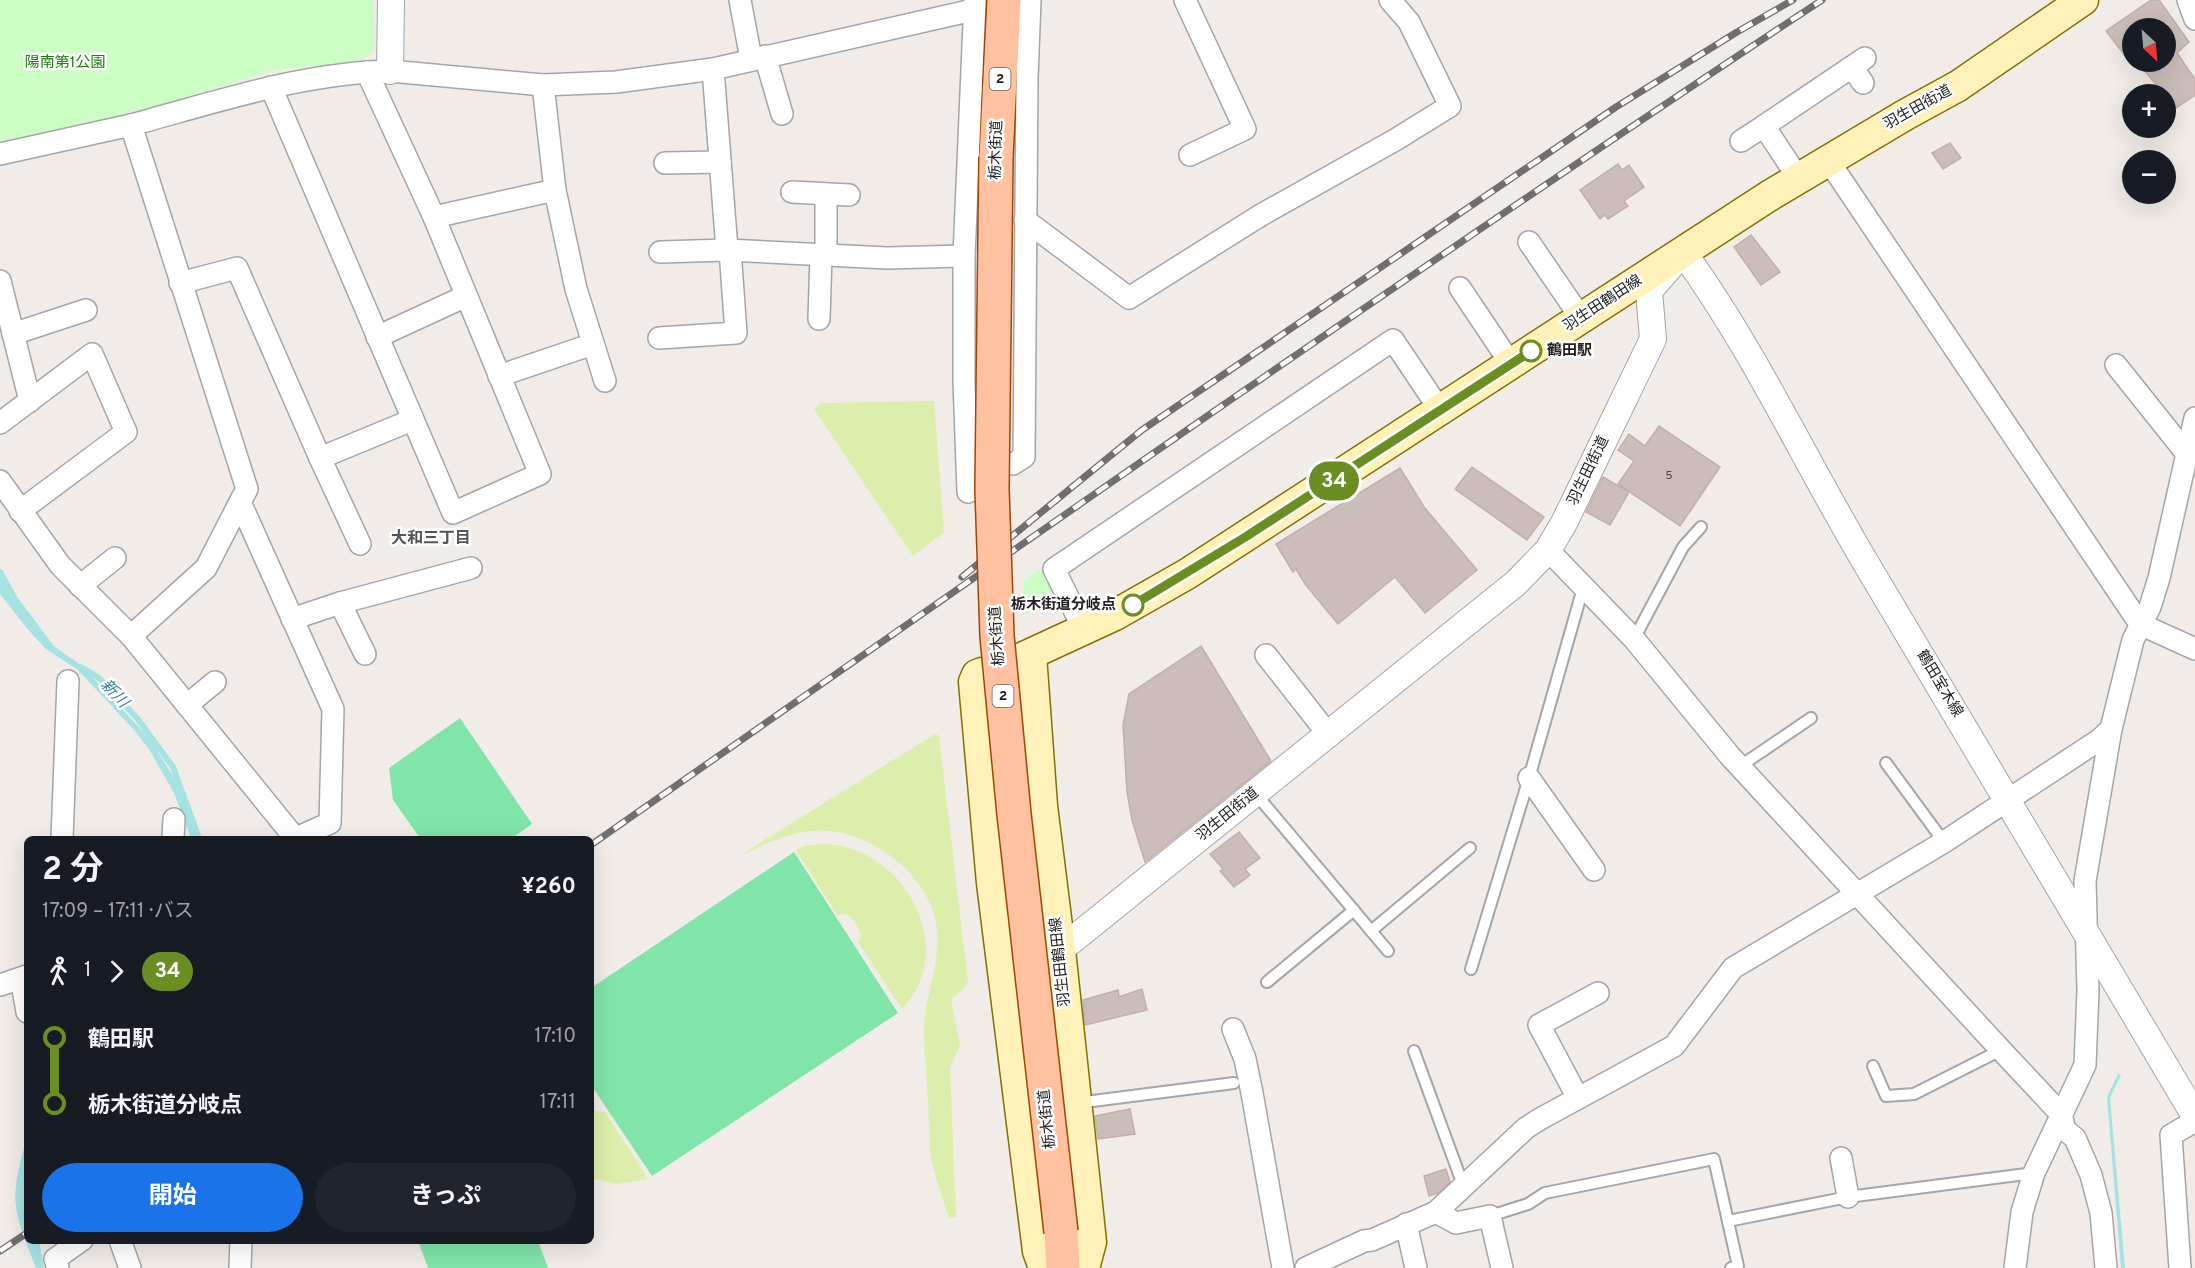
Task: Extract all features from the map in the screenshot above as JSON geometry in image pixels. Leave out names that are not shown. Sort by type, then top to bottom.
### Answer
[{"type":"main road","name":"栃木街道","points":[[1004,0],[996,157],[992,489],[997,636],[1014,814],[1064,1268]]},
{"type":"main road","name":"羽生田街道","points":[[1683,252],[1828,160],[1958,86],[2083,0]]},
{"type":"main road","name":"羽生田鶴田線","points":[[1084,1268],[1091,1242],[1026,657],[1125,610],[1187,574],[1683,252]]},
{"type":"main road","points":[[982,674],[977,675],[974,682],[984,805],[1038,1251],[1044,1268]]},
{"type":"street","points":[[272,87],[376,337],[453,513],[540,474],[434,217],[378,71],[392,0]]},
{"type":"street","points":[[740,0],[758,57],[782,114]]},
{"type":"street","points":[[1013,464],[1024,457],[1025,220],[1030,0]]},
{"type":"street","points":[[1185,0],[1245,129],[1190,154]]},
{"type":"street","points":[[1025,220],[1129,298],[1261,215],[1395,140],[1450,106],[1409,22],[1390,0]]},
{"type":"street","points":[[2188,0],[2195,19]]},
{"type":"street","points":[[0,154],[131,125],[272,87],[378,71],[543,85],[616,82],[713,69],[974,5],[964,256],[964,381],[968,492],[975,487]]},
{"type":"street","points":[[659,338],[736,333],[713,69]]},
{"type":"street","points":[[1741,141],[1860,69]]},
{"type":"street","points":[[543,85],[555,190],[576,290],[605,381]]},
{"type":"street","points":[[131,125],[247,489],[206,568],[131,636]]},
{"type":"street","points":[[1764,126],[1799,179]]},
{"type":"street","points":[[1828,160],[2140,624],[2195,649]]},
{"type":"street","points":[[665,163],[720,162]]},
{"type":"street","points":[[434,217],[555,190]]},
{"type":"street","points":[[792,192],[849,195]]},
{"type":"street","points":[[819,319],[826,194]]},
{"type":"street","points":[[1529,242],[1581,318]]},
{"type":"street","points":[[660,252],[728,250],[886,258],[964,256]]},
{"type":"street","name":"羽生田街道","points":[[1060,950],[1516,583],[1548,550],[1564,523],[1653,339],[1649,291],[1683,252]]},
{"type":"street","name":"鶴田宝木線","points":[[1683,252],[1705,283],[1866,562],[2195,1119]]},
{"type":"street","points":[[180,284],[237,268],[360,544]]},
{"type":"street","points":[[0,281],[30,401]]},
{"type":"street","points":[[1460,288],[1511,364]]},
{"type":"street","points":[[376,337],[466,296]]},
{"type":"street","points":[[13,334],[86,310]]},
{"type":"street","points":[[1084,630],[1054,569],[1393,340],[1440,410]]},
{"type":"street","points":[[499,376],[593,344]]},
{"type":"street","points":[[0,423],[92,354],[126,432],[20,511]]},
{"type":"street","points":[[2116,365],[2187,454]]},
{"type":"street","points":[[2015,1268],[2022,1212],[2034,1173],[2061,1114],[2080,1080],[2085,1065],[2088,991],[2085,881],[2111,729],[2133,640],[2150,608],[2186,498],[2187,454],[2195,418]]},
{"type":"street","points":[[320,458],[412,420]]},
{"type":"street","points":[[0,481],[60,566],[131,636],[294,836]]},
{"type":"street","points":[[240,502],[333,709],[330,823],[301,836]]},
{"type":"street","points":[[1548,550],[1634,639],[1739,767],[2061,1114],[2065,1130],[2075,1138],[2091,1175],[2101,1213],[2106,1268]]},
{"type":"street","points":[[80,586],[115,558]]},
{"type":"street","points":[[292,619],[340,603],[471,568]]},
{"type":"street","points":[[340,603],[365,654]]},
{"type":"street","points":[[1266,655],[1329,734]]},
{"type":"street","points":[[62,836],[68,681]]},
{"type":"street","points":[[187,705],[215,682]]},
{"type":"street","points":[[1306,1268],[1330,1263],[1364,1241],[1436,1212],[1526,1128],[1674,1046],[1733,968],[1944,842],[2099,740],[2111,729]]},
{"type":"street","points":[[1529,778],[1594,870]]},
{"type":"street","points":[[0,984],[24,977]]},
{"type":"street","points":[[1578,1098],[1539,1025],[1598,993]]},
{"type":"street","points":[[1233,1029],[1245,1059],[1283,1268]]},
{"type":"street","points":[[2180,1268],[2171,1135],[2195,1119]]},
{"type":"street","points":[[1841,1158],[1848,1197]]},
{"type":"street","points":[[1436,1212],[1455,1223],[1490,1216],[1502,1268]]},
{"type":"street","points":[[1406,1224],[1416,1268]]},
{"type":"street","points":[[58,1268],[55,1259],[76,1244]]},
{"type":"street","points":[[121,1244],[130,1268]]},
{"type":"street","points":[[240,1268],[241,1244]]},
{"type":"lane","points":[[1634,639],[1683,547],[1701,527]]},
{"type":"lane","points":[[1471,969],[1583,588]]},
{"type":"lane","points":[[1739,767],[1811,718]]},
{"type":"lane","points":[[1886,763],[1944,842]]},
{"type":"lane","points":[[1255,793],[1388,951]]},
{"type":"lane","points":[[1371,931],[1470,848]]},
{"type":"lane","points":[[1268,982],[1354,910]]},
{"type":"lane","points":[[1873,1066],[1886,1096],[1914,1094],[2001,1050]]},
{"type":"lane","points":[[1414,1051],[1463,1185]]},
{"type":"lane","points":[[1077,1103],[1234,1083]]},
{"type":"lane","points":[[1490,1216],[1528,1204],[1545,1192],[1714,1160],[1738,1266],[1731,1268]]},
{"type":"lane","points":[[1728,1221],[1848,1197],[2034,1173]]},
{"type":"green space","name":"陽南第1公園","points":[[0,0],[374,0],[374,50],[363,60],[271,71],[129,115],[0,143]]},
{"type":"green space","points":[[934,401],[944,532],[913,556],[814,409],[821,403]]},
{"type":"green space","points":[[1045,566],[1060,598],[1025,615],[1023,580]]},
{"type":"green space","points":[[460,718],[532,824],[515,836],[419,836],[393,800],[389,768]]},
{"type":"green space","points":[[935,734],[939,736],[968,982],[963,990],[951,999],[960,1045],[950,1068],[956,1217],[949,1218],[931,1155],[924,1035],[926,1007],[937,952],[936,923],[930,904],[920,886],[907,870],[872,844],[832,831],[793,834],[739,856]]},
{"type":"green space","points":[[824,844],[852,849],[878,862],[899,881],[915,904],[924,931],[926,958],[919,984],[902,1009],[858,942],[861,935],[855,922],[847,914],[837,915],[796,850],[803,846]]},
{"type":"green space","points":[[794,852],[898,1013],[652,1176],[594,1089],[594,986]]},
{"type":"green space","points":[[594,1110],[605,1112],[648,1179],[617,1184],[594,1179]]},
{"type":"green space","points":[[419,1244],[539,1244],[548,1268],[428,1268]]},
{"type":"water","points":[[0,573],[15,602],[45,640],[81,665],[149,738],[173,776],[197,836],[190,836],[174,793],[149,749],[134,730],[78,670],[46,649],[0,594]]},
{"type":"water","points":[[2118,1074],[2121,1075],[2110,1098],[2125,1268],[2121,1268],[2107,1097]]},
{"type":"water","points":[[24,1149],[24,1235],[17,1213],[15,1194]]},
{"type":"water","points":[[27,1244],[35,1244],[43,1268],[36,1268]]},
{"type":"building","points":[[2151,0],[2159,0],[2172,18],[2125,18]]},
{"type":"building","points":[[2122,20],[2122,52],[2106,31]]},
{"type":"building","points":[[2176,24],[2189,42],[2177,53],[2195,79],[2195,95],[2176,108],[2176,84],[2156,84],[2145,72],[2176,72]]},
{"type":"building","points":[[1950,143],[1961,158],[1943,169],[1932,153]]},
{"type":"building","points":[[1618,164],[1622,170],[1629,165],[1644,187],[1624,201],[1628,206],[1608,219],[1605,215],[1600,219],[1580,190]]},
{"type":"building","points":[[1751,235],[1780,272],[1761,285],[1734,247]]},
{"type":"building","points":[[1659,426],[1720,467],[1680,526],[1618,484],[1634,461],[1618,450],[1629,434],[1645,446]]},
{"type":"building","points":[[1472,467],[1544,517],[1527,540],[1455,489]]},
{"type":"building","points":[[1400,468],[1424,507],[1477,570],[1425,613],[1395,577],[1338,624],[1305,584],[1296,569],[1293,572],[1276,544]]},
{"type":"building","points":[[1603,477],[1629,492],[1610,525],[1586,512]]},
{"type":"building","points":[[1201,646],[1271,761],[1145,862],[1132,820],[1127,792],[1123,725],[1129,694]]},
{"type":"building","points":[[1239,832],[1260,858],[1245,869],[1250,875],[1234,887],[1220,871],[1223,869],[1210,854]]},
{"type":"building","points":[[1142,989],[1147,1010],[1085,1025],[1083,1000],[1118,990],[1119,997]]},
{"type":"building","points":[[1130,1109],[1135,1134],[1098,1139],[1095,1116]]},
{"type":"building","points":[[1446,1169],[1450,1182],[1438,1193],[1429,1196],[1424,1176]]},
{"type":"waterway","name":"新川","points":[[0,572],[15,599],[51,647]]},
{"type":"waterway","name":"新川","points":[[81,667],[99,678],[137,718],[173,767],[198,836]]},
{"type":"waterway","name":"新川","points":[[37,1244],[41,1268]]},
{"type":"railway","points":[[962,577],[1142,430],[1616,107],[1793,0]]},
{"type":"railway","points":[[594,843],[1358,313],[1822,0]]},
{"type":"railway","points":[[0,1251],[24,1235]]},
{"type":"bus line","name":"34","points":[[1133,605],[1247,536],[1531,351]]},
{"type":"place","name":"鶴田駅","points":[[1531,351]]},
{"type":"place","name":"栃木街道分岐点","points":[[1133,605]]},
{"type":"district","name":"大和三丁目","points":[[431,539]]}]
